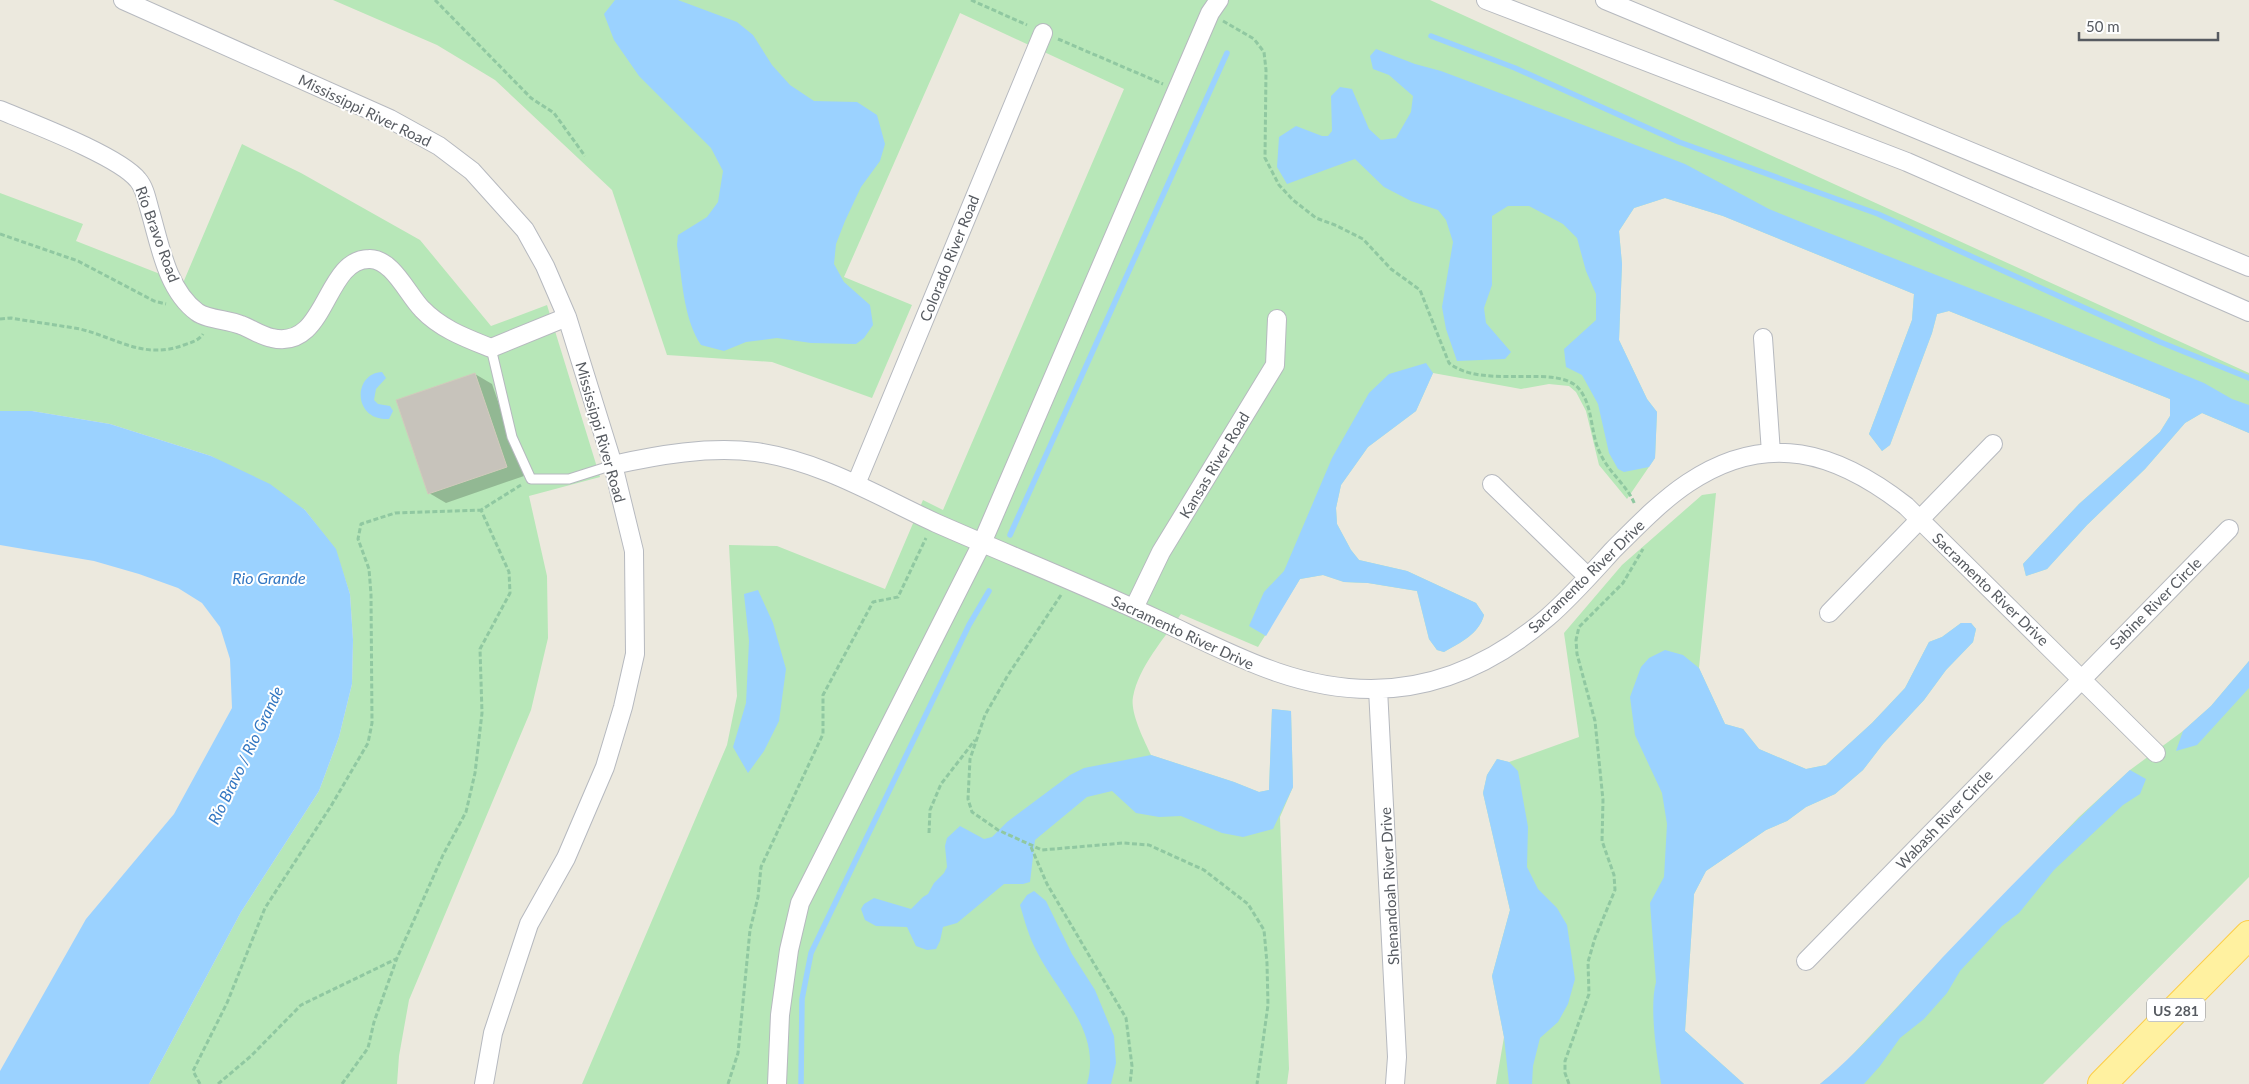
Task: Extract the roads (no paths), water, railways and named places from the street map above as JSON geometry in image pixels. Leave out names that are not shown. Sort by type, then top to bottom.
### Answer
[{"type":"main road","name":"US 281","points":[[2102,1084],[2249,935]]},
{"type":"street","name":"Mississippi River Road","points":[[123,0],[390,119],[439,146],[472,171],[524,230],[545,266],[567,317],[613,465],[634,551],[635,654],[623,707],[605,767],[566,858],[528,924],[493,1033],[484,1084]]},
{"type":"street","points":[[1486,0],[1907,162],[2249,312]]},
{"type":"street","points":[[1605,0],[2249,267]]},
{"type":"street","points":[[777,1084],[780,1015],[789,950],[800,903],[982,542],[1215,7]]},
{"type":"street","name":"Colorado River Road","points":[[856,484],[1043,33]]},
{"type":"street","name":"Río Bravo Road","points":[[0,110],[83,147],[131,172],[143,189],[169,273],[182,295],[198,313],[238,323],[273,338],[287,339],[300,335],[309,327],[332,287],[351,263],[370,258],[381,262],[400,278],[421,308],[434,321],[450,331],[491,348]]},
{"type":"street","points":[[491,348],[567,317]]},
{"type":"street","name":"Kansas River Road","points":[[1134,608],[1161,552],[1275,365],[1277,319]]},
{"type":"street","points":[[1763,338],[1771,453]]},
{"type":"street","points":[[1829,613],[1993,444]]},
{"type":"street","name":"Sacramento River Drive","points":[[613,465],[642,459],[732,450],[767,454],[804,464],[856,484],[933,521],[1134,608],[1263,668],[1314,684],[1378,689],[1410,686],[1449,677],[1505,650],[1548,617],[1633,531],[1674,493],[1690,481],[1725,463],[1742,458],[1771,453],[1798,453],[1836,463],[1876,484],[1906,506],[2082,677],[2156,753]]},
{"type":"street","points":[[1492,484],[1588,578]]},
{"type":"street","name":"Sabine River Circle","points":[[2082,677],[2229,529]]},
{"type":"street","name":"Wabash River Circle","points":[[1806,961],[2082,677]]},
{"type":"street","name":"Shenandoah River Drive","points":[[1378,689],[1397,1047],[1395,1084]]},
{"type":"lane","points":[[491,348],[512,437],[531,479],[568,479],[613,465]]},
{"type":"water","points":[[615,0],[678,0],[737,22],[753,35],[772,65],[790,85],[814,101],[857,102],[877,115],[885,144],[880,161],[861,187],[845,221],[836,244],[834,264],[844,282],[870,305],[873,325],[864,338],[856,344],[811,343],[777,338],[746,342],[724,351],[701,345],[690,322],[687,310],[677,245],[678,235],[707,217],[718,202],[723,171],[711,148],[639,76],[614,40],[604,14]]},
{"type":"water","points":[[1376,49],[1415,64],[1441,71],[1685,164],[1769,209],[2036,314],[2204,383],[2232,399],[2249,405],[2249,433],[2202,413],[2185,423],[2145,469],[2087,525],[2047,569],[2026,576],[2023,564],[2079,504],[2160,432],[2170,416],[2170,399],[1949,311],[1937,314],[1932,333],[1890,445],[1882,451],[1869,434],[1912,320],[1914,294],[1723,216],[1665,198],[1634,208],[1619,231],[1622,264],[1619,340],[1647,399],[1657,412],[1655,458],[1649,467],[1624,472],[1618,469],[1609,453],[1598,404],[1582,375],[1566,367],[1564,349],[1596,320],[1596,294],[1586,271],[1577,238],[1563,224],[1529,206],[1508,206],[1492,216],[1492,285],[1484,308],[1486,323],[1511,352],[1505,359],[1457,361],[1446,329],[1442,307],[1453,242],[1446,220],[1438,210],[1411,201],[1384,187],[1355,159],[1287,184],[1277,167],[1279,137],[1296,126],[1322,136],[1328,136],[1332,131],[1331,96],[1340,87],[1352,89],[1369,129],[1381,140],[1396,138],[1411,112],[1413,96],[1389,75],[1373,69],[1370,56]]},
{"type":"water","points":[[1426,363],[1433,373],[1416,411],[1368,447],[1341,485],[1336,508],[1337,524],[1351,550],[1359,560],[1407,571],[1476,603],[1484,615],[1478,628],[1468,637],[1444,652],[1437,650],[1429,639],[1417,591],[1368,583],[1344,582],[1323,575],[1300,579],[1266,636],[1249,626],[1264,592],[1284,571],[1332,458],[1369,393],[1389,374]]},
{"type":"water","points":[[382,372],[386,378],[376,389],[374,400],[378,404],[390,406],[393,411],[389,419],[377,418],[368,413],[361,397],[362,388],[366,380],[372,374]]},
{"type":"water","name":"Rio Grande","points":[[0,411],[32,411],[110,424],[211,456],[270,484],[305,510],[336,549],[350,594],[353,640],[352,684],[339,737],[319,791],[241,912],[149,1084],[0,1084],[0,1071],[86,919],[174,814],[232,708],[230,659],[220,627],[202,603],[178,588],[94,561],[0,545]]},
{"type":"water","points":[[758,590],[773,623],[786,669],[779,721],[764,751],[748,773],[733,747],[746,703],[749,641],[744,594]]},
{"type":"water","points":[[1961,623],[1971,623],[1976,629],[1973,642],[1946,670],[1924,700],[1883,744],[1863,770],[1835,794],[1806,807],[1787,821],[1766,830],[1706,871],[1694,894],[1685,1031],[1744,1084],[1661,1084],[1653,1018],[1656,982],[1650,903],[1664,877],[1667,824],[1662,793],[1635,735],[1630,697],[1641,667],[1649,658],[1665,650],[1683,655],[1699,668],[1725,724],[1743,729],[1759,749],[1806,769],[1826,765],[1872,723],[1905,688],[1929,642],[1942,637]]},
{"type":"water","points":[[2249,661],[2249,688],[2197,745],[2176,751],[2183,731],[2211,706]]},
{"type":"water","points":[[1272,709],[1291,711],[1293,787],[1273,829],[1243,837],[1222,833],[1181,816],[1159,817],[1136,813],[1112,791],[1087,797],[1035,840],[1030,882],[1004,884],[957,923],[943,927],[936,949],[927,950],[916,946],[907,927],[876,926],[865,920],[861,909],[864,904],[874,898],[911,909],[928,894],[947,867],[945,846],[947,838],[960,826],[984,839],[992,837],[1007,822],[1070,775],[1084,768],[1151,755],[1259,792],[1269,790]]},
{"type":"water","points":[[1497,759],[1509,762],[1518,771],[1528,827],[1527,867],[1538,889],[1557,908],[1567,925],[1575,979],[1568,1004],[1558,1022],[1540,1038],[1533,1066],[1532,1084],[1509,1084],[1504,1037],[1492,976],[1510,910],[1483,793],[1487,775]]},
{"type":"water","points":[[2130,770],[2146,779],[2140,794],[2123,805],[2054,870],[2019,913],[2002,926],[1960,971],[1947,993],[1924,1019],[1900,1038],[1880,1066],[1864,1084],[1820,1084],[1868,1039],[1942,958],[2035,862]]},
{"type":"water","points":[[1034,891],[1046,901],[1072,954],[1095,990],[1114,1036],[1116,1063],[1111,1084],[1087,1084],[1090,1065],[1089,1047],[1084,1031],[1037,952],[1029,935],[1020,905],[1027,895]]},
{"type":"waterway","points":[[1431,36],[1515,68],[1679,142],[1878,214],[2160,342],[2249,378]]},
{"type":"waterway","points":[[1010,535],[1227,53]]},
{"type":"waterway","points":[[801,1084],[802,999],[811,953],[969,625],[989,591]]},
{"type":"water label","name":"Río Bravo / Rio Grande","points":[[245,755]]}]
